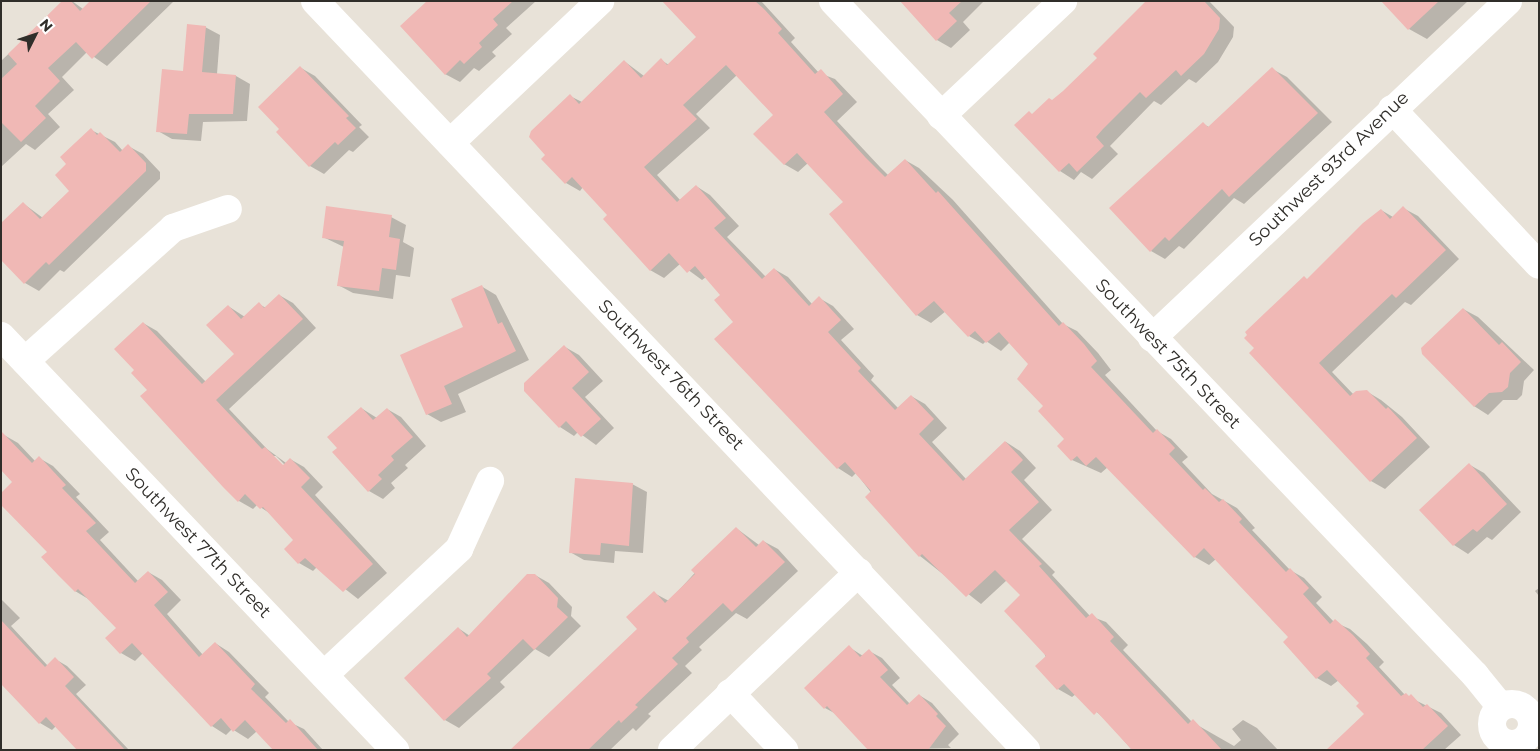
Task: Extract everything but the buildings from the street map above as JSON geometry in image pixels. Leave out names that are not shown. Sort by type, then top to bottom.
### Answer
[{"type":"street","points":[[450,143],[600,1]]},
{"type":"street","name":"Southwest 75th Street","points":[[833,1],[940,116],[1475,675],[1501,707]]},
{"type":"street","points":[[940,116],[1063,1]]},
{"type":"street","name":"Southwest 93rd Avenue","points":[[1152,338],[1508,1]]},
{"type":"street","name":"Southwest 76th Street","points":[[326,5],[450,143],[1026,750]]},
{"type":"street","points":[[1392,109],[1539,265]]},
{"type":"street","points":[[25,361],[173,228],[228,209]]},
{"type":"street","name":"Southwest 77th Street","points":[[1,336],[395,750]]},
{"type":"street","points":[[324,675],[459,549],[490,481]]},
{"type":"street","points":[[672,750],[859,572]]},
{"type":"street","points":[[730,693],[784,750]]},
{"type":"street","points":[[1514,704],[1526,710],[1532,727],[1532,744],[1491,744],[1492,725],[1501,707],[1514,704]]}]
